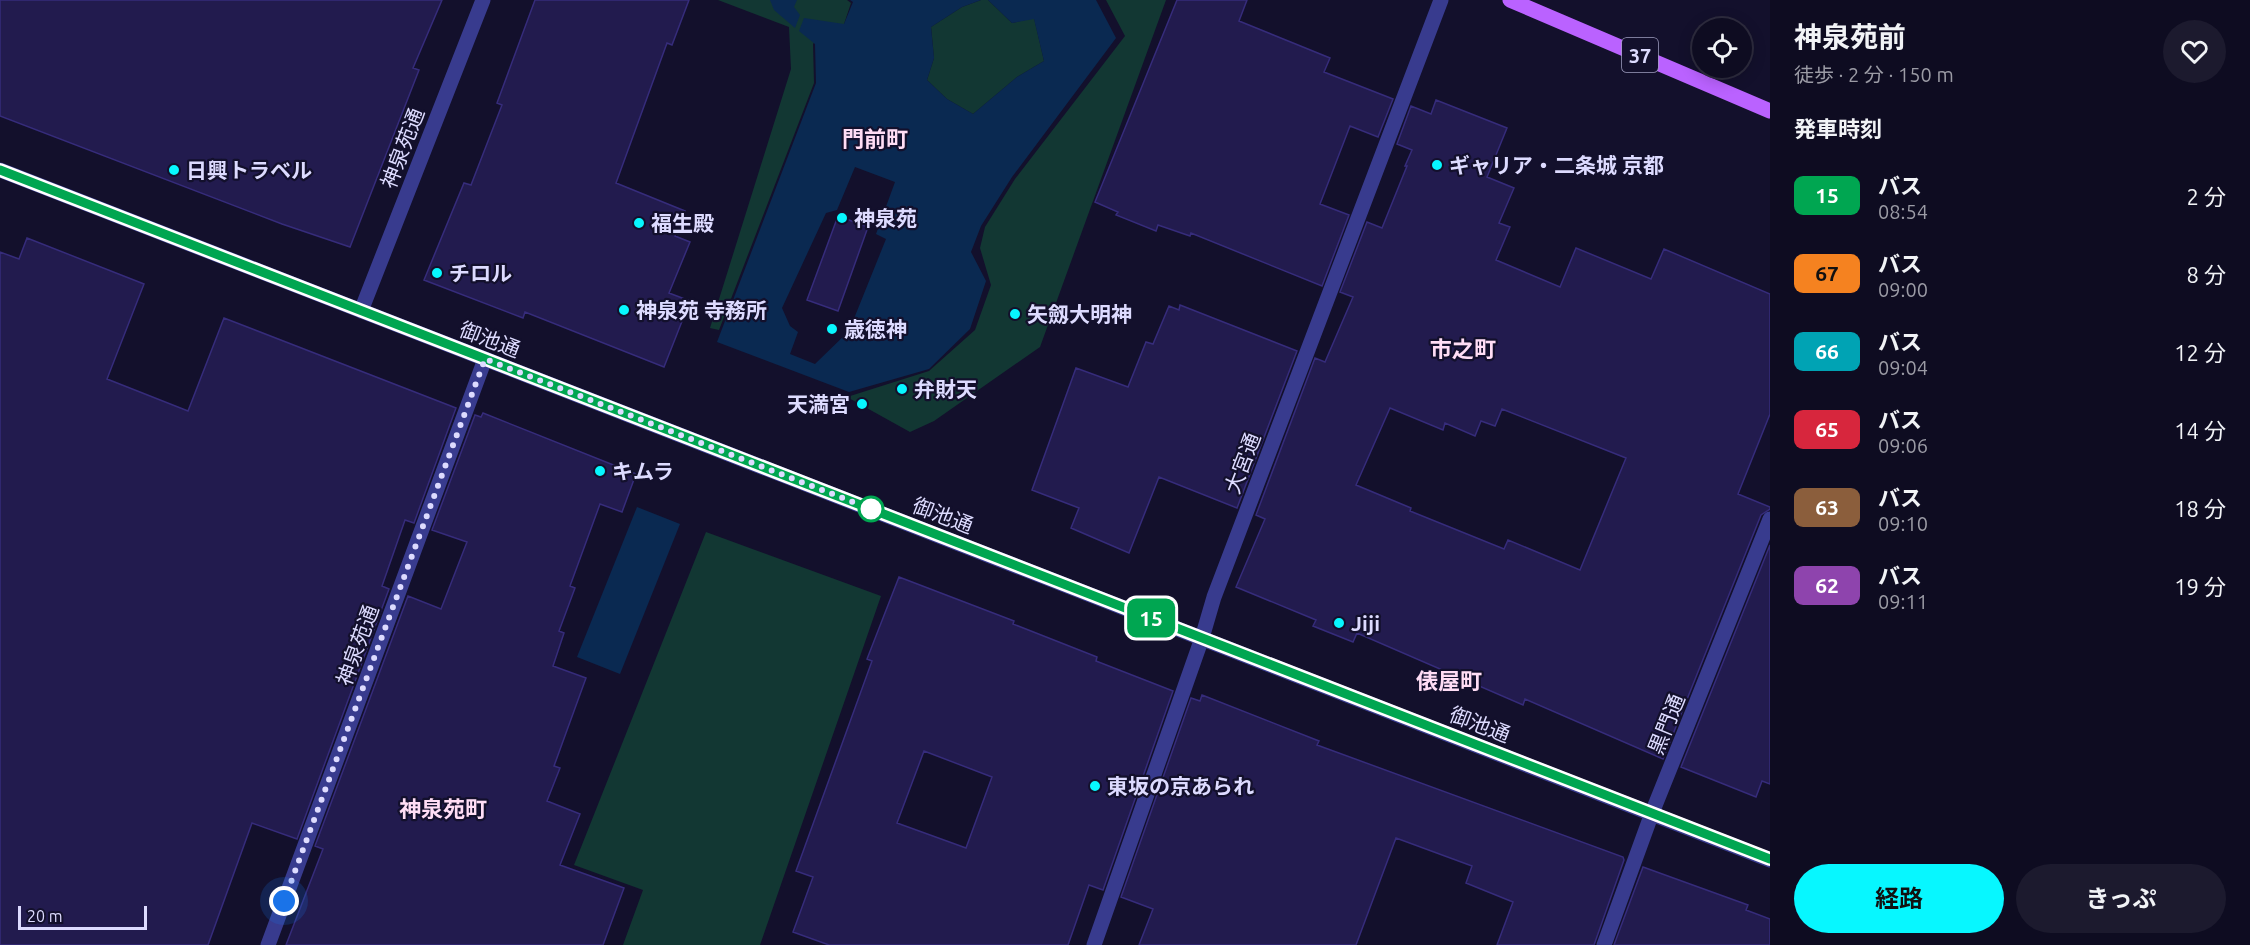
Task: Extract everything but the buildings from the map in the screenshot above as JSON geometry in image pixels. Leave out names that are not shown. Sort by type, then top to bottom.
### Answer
[{"type":"main road","name":"37","points":[[1510,0],[1770,111]]},
{"type":"street","name":"神泉苑通","points":[[361,311],[483,0]]},
{"type":"street","name":"大宮通","points":[[1094,945],[1202,638],[1214,597],[1441,0]]},
{"type":"street","name":"御池通","points":[[0,170],[1770,860]]},
{"type":"street","name":"神泉苑通","points":[[268,945],[485,359]]},
{"type":"street","name":"黒門通","points":[[1604,945],[1652,813],[1770,519]]},
{"type":"green space","points":[[718,0],[847,0],[851,3],[844,24],[830,24],[813,44],[814,83],[719,330],[710,328],[791,69],[789,27]]},
{"type":"green space","points":[[981,0],[988,0],[1012,23],[1034,18],[1044,61],[1017,77],[973,114],[947,99],[927,80],[934,58],[931,27],[962,7]]},
{"type":"green space","points":[[1106,0],[1166,0],[1040,347],[934,421],[910,432],[847,397],[929,371],[975,330],[991,285],[980,248],[985,227],[1015,179],[1125,36]]},
{"type":"green space","points":[[706,532],[881,596],[760,945],[623,945],[643,890],[574,865]]},
{"type":"water","points":[[770,0],[797,0],[794,7],[800,15],[795,28],[774,10]]},
{"type":"water","points":[[850,0],[981,0],[962,7],[931,27],[934,58],[927,80],[947,99],[973,114],[1017,77],[1044,61],[1034,19],[1012,23],[988,0],[1096,0],[1116,38],[1012,177],[981,226],[971,252],[986,281],[970,329],[929,369],[849,392],[717,342],[816,83],[815,44],[799,31],[804,18],[844,24],[853,2]],"holes":[[[855,167],[895,182],[876,234],[886,239],[849,331],[815,364],[790,354],[798,332],[790,326],[782,308],[826,213],[837,210]]]},
{"type":"water","points":[[637,507],[680,524],[620,674],[577,657]]},
{"type":"bus line","name":"15","points":[[0,170],[1770,859]]},
{"type":"place","name":"ギャリア・二条城 京都","points":[[1437,165]]},
{"type":"place","name":"日興トラベル","points":[[174,170]]},
{"type":"place","name":"神泉苑","points":[[842,218]]},
{"type":"place","name":"福生殿","points":[[639,223]]},
{"type":"place","name":"チロル","points":[[437,273]]},
{"type":"place","name":"神泉苑 寺務所","points":[[624,310]]},
{"type":"place","name":"矢劔大明神","points":[[1015,314]]},
{"type":"place","name":"歳徳神","points":[[832,329]]},
{"type":"place","name":"弁財天","points":[[902,389]]},
{"type":"place","name":"天満宮","points":[[862,404]]},
{"type":"place","name":"キムラ","points":[[600,471]]},
{"type":"place","name":"Jiji","points":[[1339,623]]},
{"type":"place","name":"東坂の京あられ","points":[[1095,786]]},
{"type":"district","name":"門前町","points":[[875,138]]},
{"type":"district","name":"市之町","points":[[1463,348]]},
{"type":"district","name":"俵屋町","points":[[1449,680]]},
{"type":"district","name":"神泉苑町","points":[[443,808]]},
{"type":"route","points":[[284,901],[485,359],[871,509]]}]
